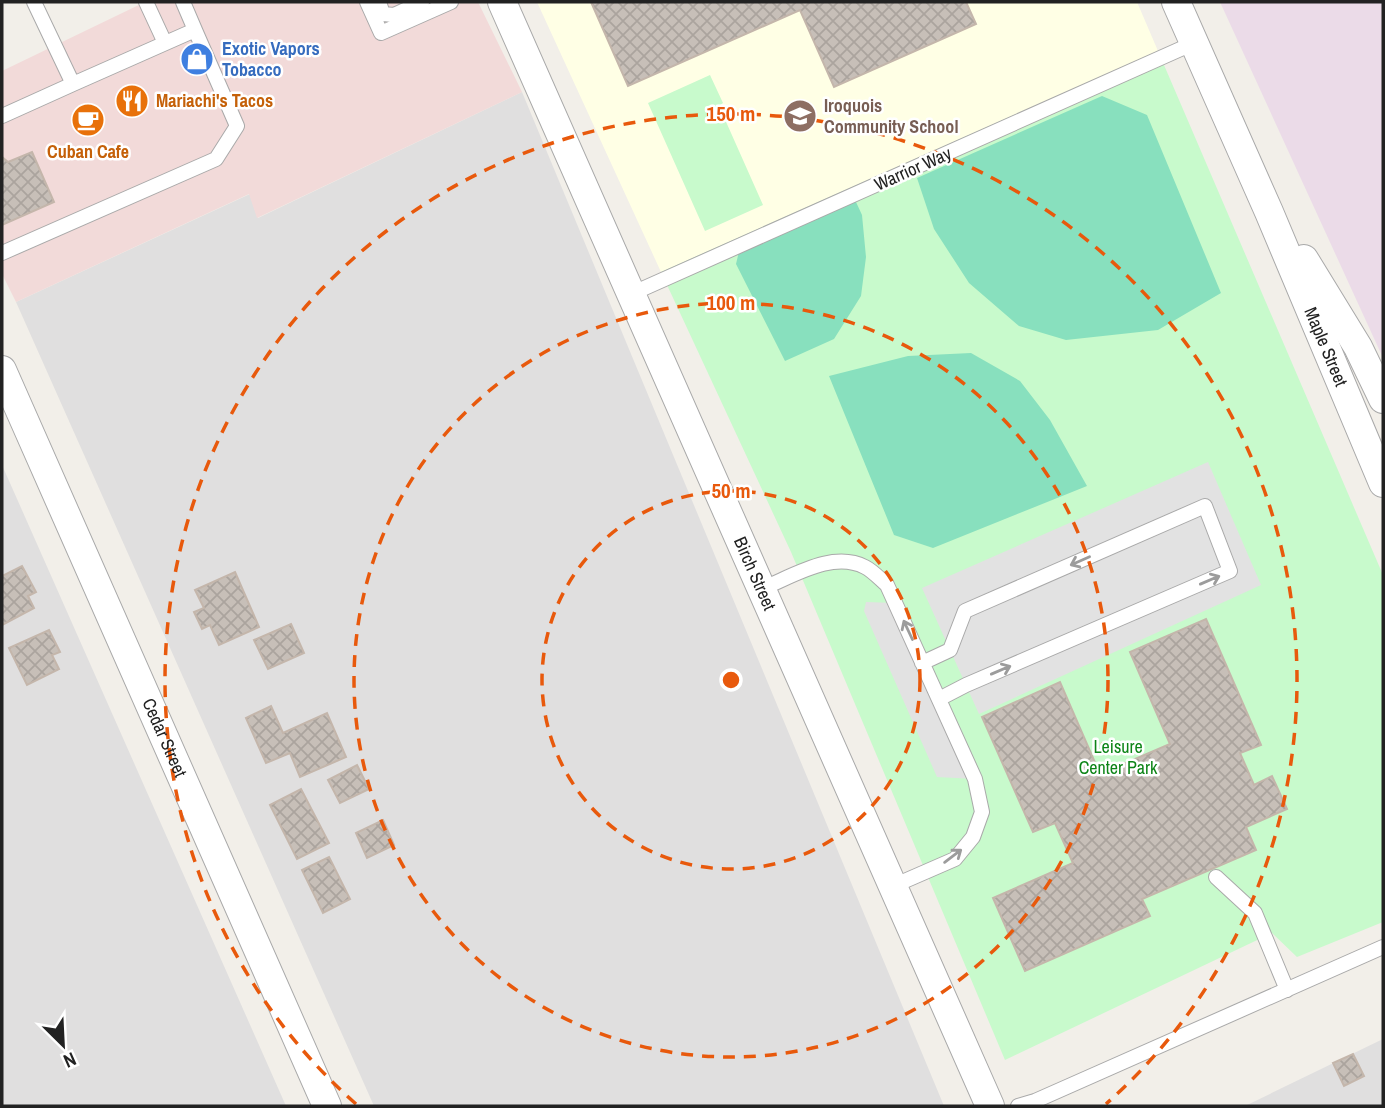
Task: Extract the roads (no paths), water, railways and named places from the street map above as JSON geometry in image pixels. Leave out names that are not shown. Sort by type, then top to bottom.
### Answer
[{"type":"street","name":"Birch Street","points":[[502,2],[990,1106]]},
{"type":"street","name":"Maple Street","points":[[1176,2],[1269,212],[1383,483]]},
{"type":"street","name":"Maple Street","points":[[1269,212],[1307,264],[1358,347],[1383,399]]},
{"type":"street","name":"Cedar Street","points":[[2,370],[327,1106]]},
{"type":"lane","points":[[34,2],[73,84]]},
{"type":"lane","points":[[146,2],[166,43]]},
{"type":"lane","points":[[2,253],[216,159],[237,126],[183,2]]},
{"type":"lane","points":[[367,2],[381,33],[451,2]]},
{"type":"lane","points":[[379,2],[383,14],[394,15],[422,2]]},
{"type":"lane","points":[[2,116],[195,30]]},
{"type":"lane","name":"Warrior Way","points":[[631,294],[1194,43]]},
{"type":"lane","points":[[922,663],[950,650],[965,611],[1205,506],[1230,571],[939,699]]},
{"type":"lane","points":[[761,589],[842,560],[865,567],[887,584],[975,779],[982,812],[973,837],[955,859],[892,886]]},
{"type":"lane","points":[[1216,877],[1255,913],[1287,990]]},
{"type":"lane","points":[[1018,1106],[1035,1101],[1383,947]]},
{"type":"place","name":"Exotic Vapors Tobacco","points":[[197,59]]},
{"type":"place","name":"Mariachi's Tacos","points":[[132,101]]},
{"type":"place","name":"Iroquois Community School","points":[[800,116]]},
{"type":"place","name":"Cuban Cafe","points":[[88,120]]},
{"type":"park label","name":"Leisure Center Park","points":[[1118,757]]}]
